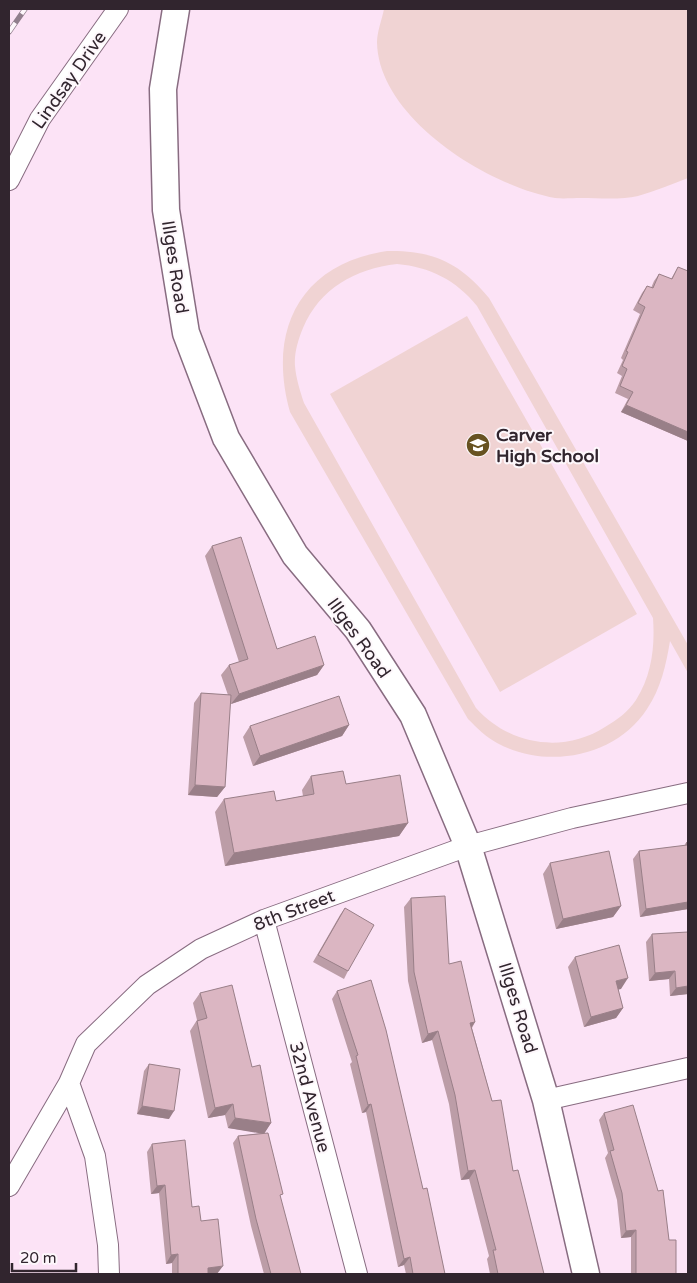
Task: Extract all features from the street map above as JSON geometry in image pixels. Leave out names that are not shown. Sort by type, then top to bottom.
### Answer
[{"type":"street","name":"Lindsay Drive","points":[[9,180],[40,119],[118,9]]},
{"type":"street","name":"Illges Road","points":[[176,9],[163,89],[166,210],[186,332],[226,438],[295,555],[358,630],[413,715],[468,846],[546,1100],[586,1274]]},
{"type":"street","name":"8th Street","points":[[9,1186],[70,1083],[86,1044],[147,985],[201,950],[264,920],[468,846],[572,818],[688,793]]},
{"type":"street","name":"32nd Avenue","points":[[264,920],[357,1274]]},
{"type":"street","points":[[546,1100],[688,1068]]},
{"type":"street","points":[[70,1083],[95,1156],[108,1245],[109,1274]]},
{"type":"shaded area","points":[[384,9],[688,9],[688,178],[638,196],[555,198],[528,191],[499,179],[470,163],[441,144],[416,122],[396,97],[382,70],[377,42]]},
{"type":"shaded area","points":[[387,251],[403,251],[432,256],[456,267],[489,298],[688,645],[688,673],[670,641],[662,676],[656,693],[647,709],[634,725],[618,738],[599,748],[579,754],[558,757],[537,756],[497,743],[468,719],[290,412],[284,382],[283,354],[288,328],[297,306],[312,286],[332,270],[357,258]],"holes":[[[397,264],[442,276],[460,289],[477,306],[653,618],[653,650],[649,670],[646,681],[636,700],[622,715],[589,735],[572,741],[537,742],[504,730],[489,721],[476,708],[304,403],[298,384],[295,361],[296,351],[303,328],[319,302],[329,291],[353,276],[367,270]]]},
{"type":"shaded area","points":[[467,316],[637,614],[500,692],[330,394]]},
{"type":"building","points":[[678,267],[688,271],[688,432],[626,405],[633,392],[620,386],[627,369],[622,366],[628,352],[626,351],[645,307],[638,303],[647,286],[653,288],[659,274],[672,279]]},
{"type":"building","points":[[241,537],[277,649],[315,636],[324,665],[239,694],[229,665],[248,659],[212,546]]},
{"type":"building","points":[[201,693],[231,695],[225,787],[195,785]]},
{"type":"building","points":[[339,696],[349,725],[260,756],[250,726]]},
{"type":"building","points":[[343,771],[346,784],[400,775],[408,823],[234,853],[224,799],[274,791],[276,801],[314,794],[311,776]]},
{"type":"building","points":[[688,842],[688,902],[646,909],[639,851],[687,845],[686,843]]},
{"type":"building","points":[[609,851],[621,906],[563,919],[550,863]]},
{"type":"building","points":[[445,896],[449,964],[461,961],[475,1022],[470,1023],[492,1101],[501,1100],[513,1171],[518,1170],[544,1274],[498,1274],[493,1250],[496,1250],[475,1170],[468,1171],[455,1095],[438,1031],[428,1034],[414,972],[411,898]]},
{"type":"building","points":[[345,908],[374,925],[348,971],[318,955]]},
{"type":"building","points":[[688,932],[688,986],[676,988],[675,971],[655,973],[652,934]]},
{"type":"building","points":[[619,945],[628,978],[616,981],[623,1008],[591,1017],[575,957]]},
{"type":"building","points":[[371,980],[386,1030],[423,1189],[427,1188],[445,1274],[413,1274],[410,1257],[404,1259],[371,1104],[368,1105],[356,1056],[358,1055],[337,991]]},
{"type":"building","points":[[232,985],[252,1067],[260,1065],[271,1123],[235,1118],[233,1104],[215,1108],[197,1021],[207,1018],[200,993]]},
{"type":"building","points":[[149,1064],[180,1069],[174,1111],[142,1106]]},
{"type":"building","points":[[633,1105],[658,1191],[663,1190],[669,1240],[676,1240],[676,1274],[636,1274],[636,1230],[626,1231],[622,1193],[610,1151],[614,1150],[604,1113]]},
{"type":"building","points":[[268,1133],[283,1194],[280,1195],[301,1274],[271,1274],[256,1219],[238,1136]]},
{"type":"building","points":[[185,1140],[192,1207],[199,1206],[201,1221],[218,1219],[223,1266],[208,1268],[208,1274],[178,1274],[178,1254],[171,1255],[165,1185],[157,1186],[152,1144]]},
{"type":"railway","points":[[9,32],[25,9]]},
{"type":"place","name":"Carver High School","points":[[478,445]]}]
